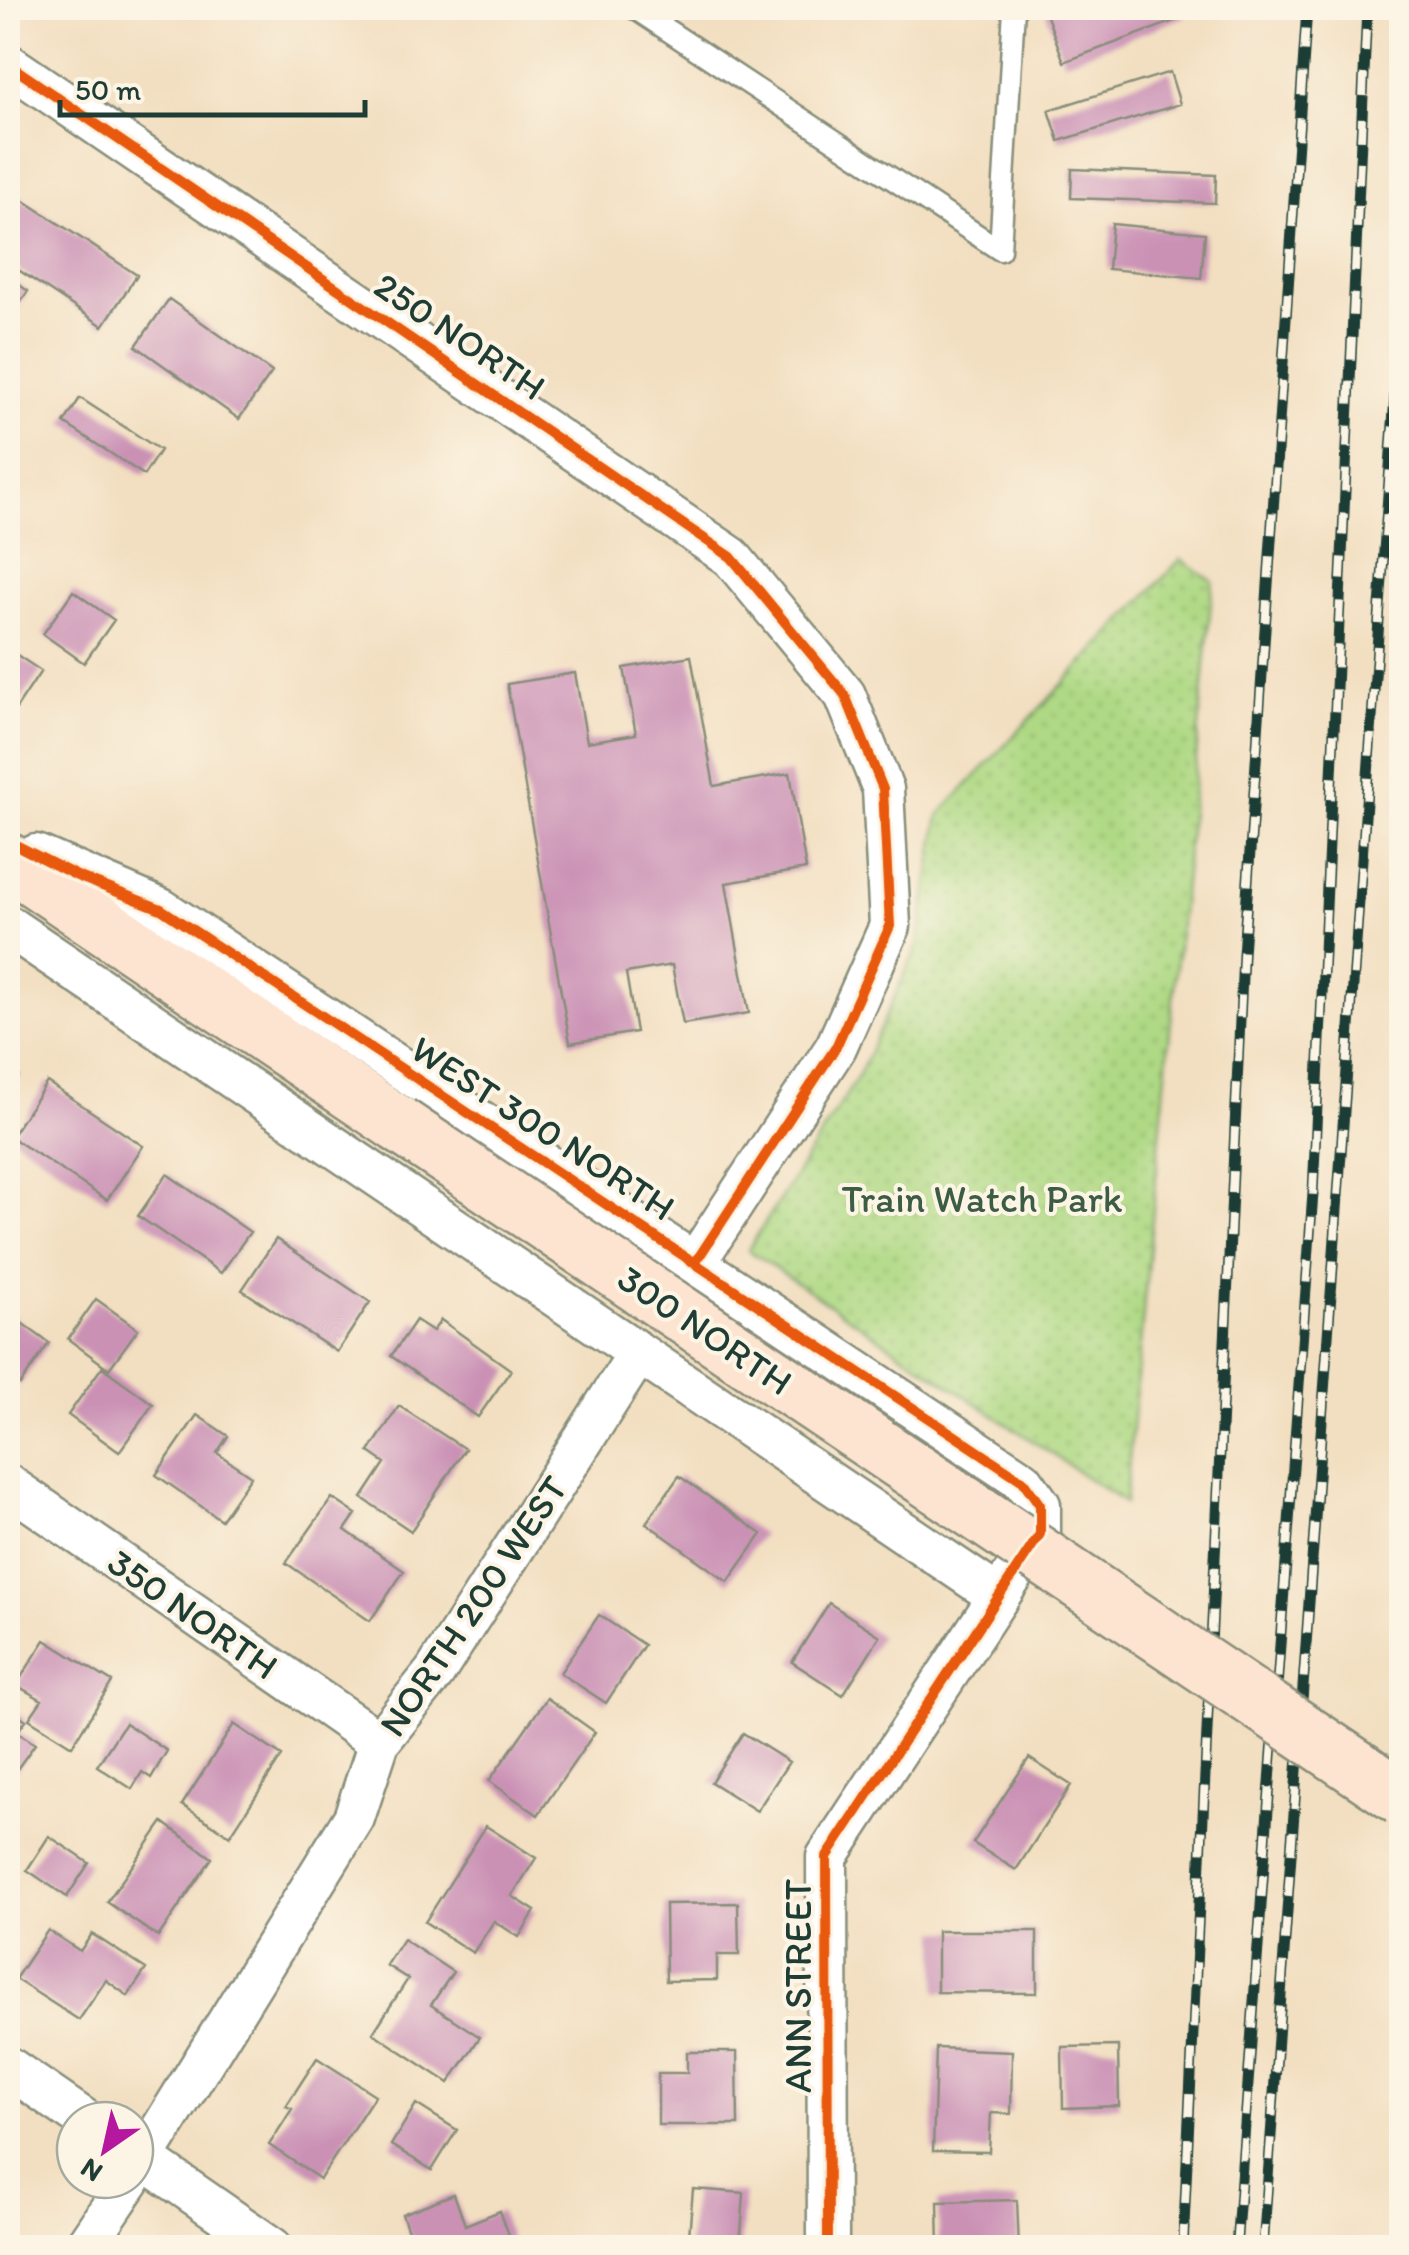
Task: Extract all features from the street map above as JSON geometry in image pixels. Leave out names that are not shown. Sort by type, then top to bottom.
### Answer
[{"type":"main road","name":"300 NORTH","points":[[8,861],[1402,1798]]},
{"type":"street","name":"250 NORTH","points":[[8,64],[731,557],[845,695],[882,789],[890,926],[836,1047],[695,1263]]},
{"type":"street","name":"WEST 300 NORTH","points":[[8,841],[77,876],[162,908],[1023,1480],[1040,1505],[1040,1534],[998,1596]]},
{"type":"street","points":[[8,926],[998,1596]]},
{"type":"street","name":"NORTH 200 WEST","points":[[155,2136],[354,1818],[379,1742],[435,1672],[638,1354]]},
{"type":"street","name":"350 NORTH","points":[[8,1485],[379,1742]]},
{"type":"street","name":"ANN STREET","points":[[828,2248],[827,1857],[998,1596]]},
{"type":"street","points":[[8,2067],[57,2100]]},
{"type":"street","points":[[155,2177],[272,2248]]},
{"type":"street","name":"NORTH 200 WEST","points":[[84,2248],[114,2200]]},
{"type":"lane","points":[[634,8],[1000,250],[1014,8]]},
{"type":"green space","name":"Train Watch Park","points":[[1181,559],[1213,581],[1125,1503],[748,1250],[859,1075],[918,945],[939,815]]},
{"type":"building","points":[[1044,8],[1128,8],[1130,12],[1181,8],[1185,17],[1064,62]]},
{"type":"building","points":[[1170,72],[1180,104],[1059,141],[1049,110]]},
{"type":"building","points":[[1072,169],[1216,175],[1215,203],[1071,198]]},
{"type":"building","points":[[17,196],[137,275],[103,326],[8,263],[8,210]]},
{"type":"building","points":[[1112,224],[1205,233],[1201,278],[1108,269]]},
{"type":"building","points":[[8,277],[28,291],[8,321]]},
{"type":"building","points":[[169,299],[272,372],[239,419],[136,346]]},
{"type":"building","points":[[80,398],[160,450],[144,475],[64,423]]},
{"type":"building","points":[[73,591],[114,620],[84,663],[43,634]]},
{"type":"building","points":[[8,649],[41,671],[10,718],[8,717]]},
{"type":"building","points":[[691,656],[714,786],[790,773],[806,869],[726,883],[749,1013],[683,1024],[672,965],[626,973],[636,1032],[570,1043],[507,684],[575,673],[587,742],[636,734],[624,668]]},
{"type":"building","points":[[8,1069],[19,1076],[8,1093]]},
{"type":"building","points":[[47,1082],[143,1146],[107,1200],[11,1137]]},
{"type":"building","points":[[167,1174],[250,1232],[221,1273],[138,1216]]},
{"type":"building","points":[[276,1239],[370,1302],[337,1352],[242,1290]]},
{"type":"building","points":[[96,1299],[138,1329],[109,1369],[68,1339]]},
{"type":"building","points":[[8,1313],[49,1343],[20,1385],[8,1376]]},
{"type":"building","points":[[416,1320],[433,1331],[441,1320],[511,1370],[478,1417],[391,1356]]},
{"type":"building","points":[[102,1367],[153,1404],[119,1452],[68,1415]]},
{"type":"building","points":[[399,1406],[465,1449],[411,1531],[362,1498],[385,1463],[369,1452]]},
{"type":"building","points":[[197,1415],[228,1436],[217,1453],[251,1476],[221,1520],[156,1475]]},
{"type":"building","points":[[679,1476],[762,1534],[728,1582],[646,1523]]},
{"type":"building","points":[[332,1498],[356,1514],[345,1530],[404,1571],[370,1621],[286,1563]]},
{"type":"building","points":[[829,1603],[880,1636],[843,1695],[792,1662]]},
{"type":"building","points":[[599,1615],[644,1645],[606,1703],[560,1673]]},
{"type":"building","points":[[45,1640],[112,1682],[72,1746],[29,1719],[42,1700],[16,1685]]},
{"type":"building","points":[[547,1698],[595,1732],[538,1815],[489,1781]]},
{"type":"building","points":[[8,1707],[26,1720],[17,1732],[35,1744],[12,1776],[8,1772]]},
{"type":"building","points":[[125,1723],[167,1751],[151,1778],[142,1772],[132,1789],[97,1766]]},
{"type":"building","points":[[234,1724],[282,1756],[230,1836],[182,1805]]},
{"type":"building","points":[[743,1733],[789,1762],[757,1811],[711,1782]]},
{"type":"building","points":[[1029,1758],[1071,1785],[1016,1870],[973,1843]]},
{"type":"building","points":[[163,1822],[212,1858],[158,1937],[107,1902]]},
{"type":"building","points":[[486,1826],[536,1858],[512,1896],[535,1911],[519,1937],[494,1921],[473,1953],[425,1922]]},
{"type":"building","points":[[49,1836],[89,1863],[67,1897],[27,1870]]},
{"type":"building","points":[[738,1903],[739,1955],[717,1955],[717,1980],[666,1981],[665,1904]]},
{"type":"building","points":[[48,1930],[80,1951],[92,1934],[146,1969],[128,1996],[106,1980],[79,2020],[15,1979]]},
{"type":"building","points":[[937,1931],[1037,1931],[1037,1993],[937,1992]]},
{"type":"building","points":[[403,1939],[453,1972],[431,2005],[480,2037],[449,2083],[373,2033],[408,1979],[386,1965]]},
{"type":"building","points":[[1118,2046],[1119,2106],[1063,2108],[1062,2047]]},
{"type":"building","points":[[936,2048],[1012,2051],[1011,2114],[991,2113],[989,2152],[933,2151]]},
{"type":"building","points":[[687,2052],[737,2052],[738,2125],[658,2125],[658,2073],[687,2073]]},
{"type":"building","points":[[317,2058],[375,2095],[320,2179],[269,2145],[292,2109],[286,2106]]},
{"type":"building","points":[[416,2104],[457,2130],[432,2170],[391,2145]]},
{"type":"building","points":[[693,2189],[744,2193],[740,2248],[688,2248]]},
{"type":"building","points":[[454,2194],[465,2225],[500,2211],[514,2248],[414,2248],[402,2214]]},
{"type":"building","points":[[1017,2200],[1019,2248],[939,2248],[938,2202]]},
{"type":"railway","points":[[1183,2248],[1243,955],[1307,8]]},
{"type":"railway","points":[[1236,2248],[1313,1193],[1367,8]]},
{"type":"railway","points":[[1263,2248],[1402,298]]},
{"type":"cycle path","points":[[8,64],[731,557],[845,695],[883,789],[890,926],[836,1047],[695,1263]]},
{"type":"cycle path","points":[[8,841],[77,876],[161,909],[1023,1481],[1040,1505],[1040,1534],[827,1857],[828,2248]]}]
